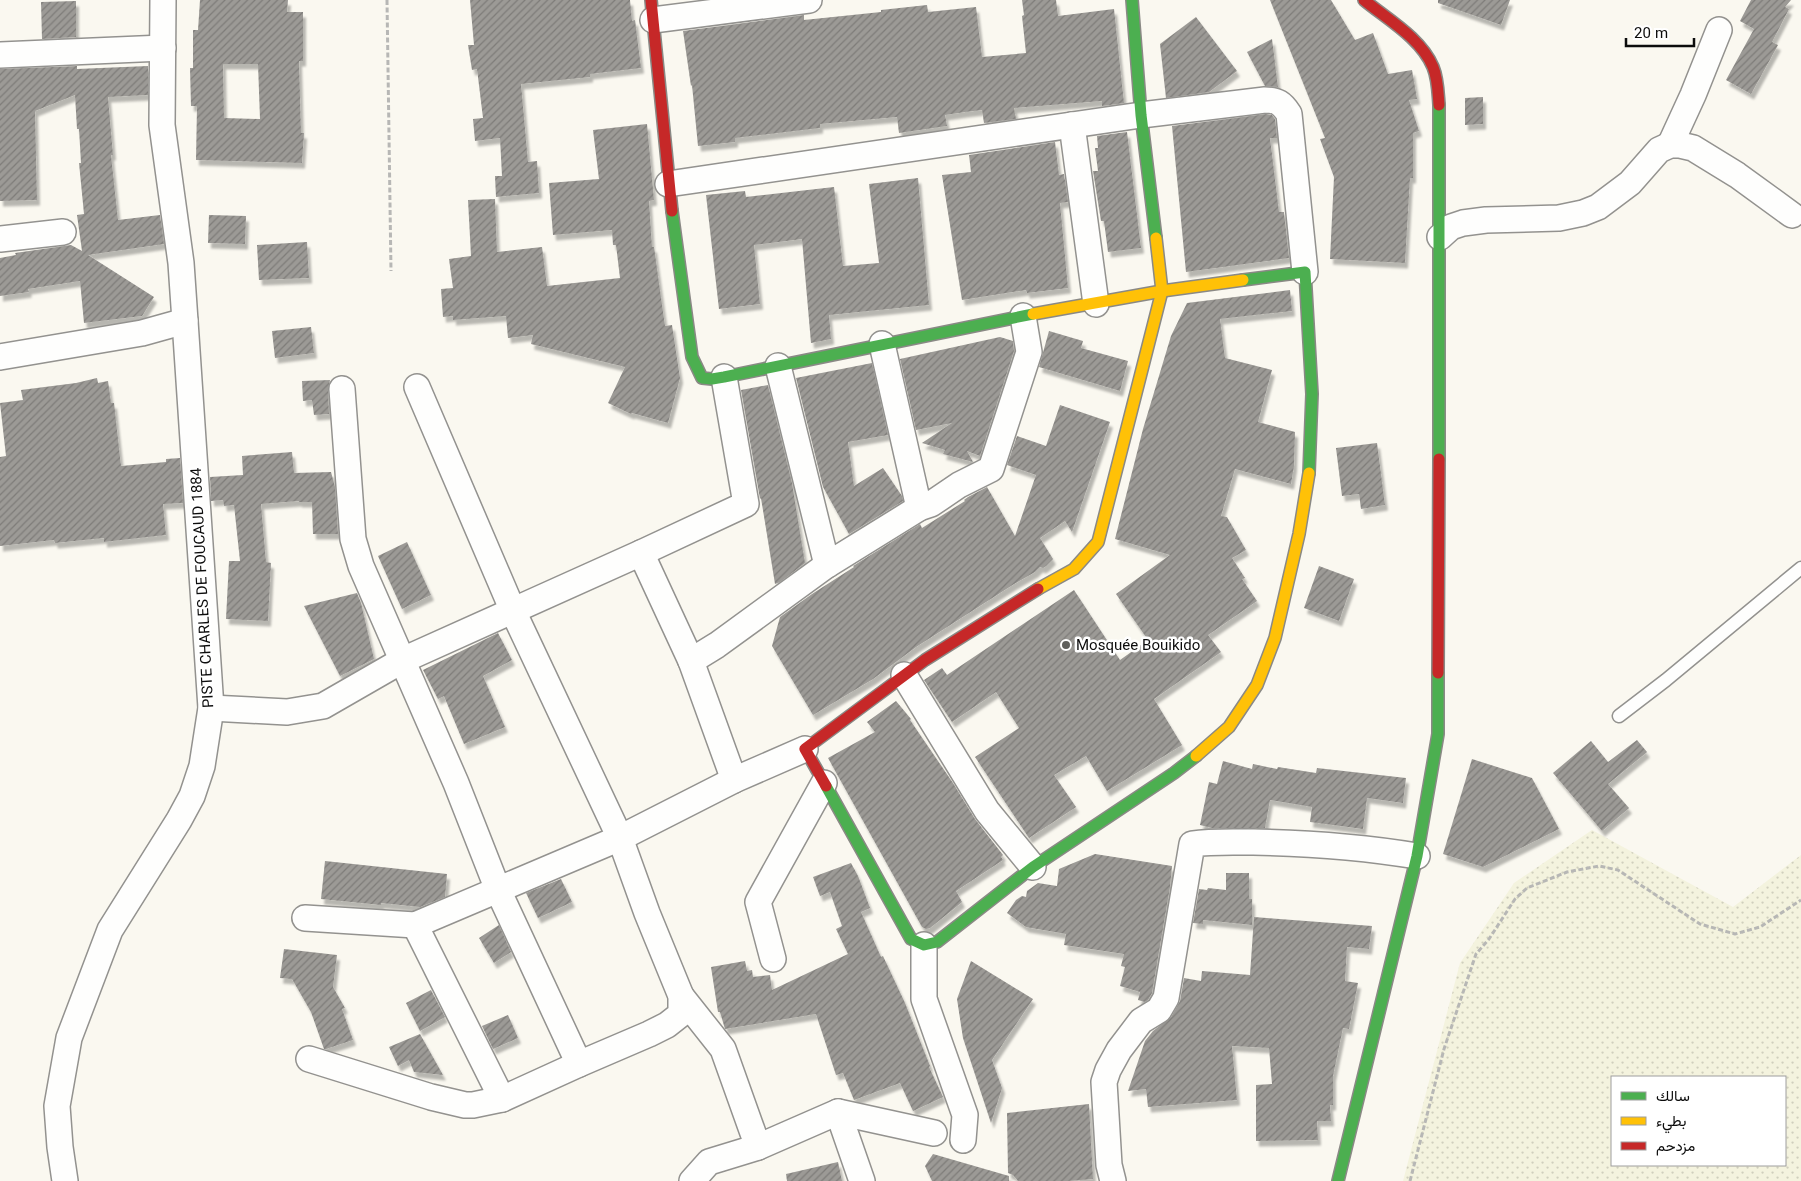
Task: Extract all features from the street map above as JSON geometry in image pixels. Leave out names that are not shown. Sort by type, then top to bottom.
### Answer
[{"type":"street","name":"PISTE CHARLES DE FOUCAUD 1884","points":[[65,1181],[60,1147],[58,1106],[69,1038],[110,930],[192,796],[202,766],[211,708],[182,263],[162,125],[163,0]]},
{"type":"street","points":[[809,0],[652,10],[668,184],[692,357],[702,378],[724,377],[1023,316],[1162,291],[1305,272]]},
{"type":"street","points":[[305,918],[415,925],[620,838],[734,780],[805,749],[904,675],[1022,597],[1074,569],[1098,542],[1162,291],[1141,115],[1132,0]]},
{"type":"street","points":[[1338,1181],[1417,856],[1438,734],[1440,113],[1437,82],[1432,64],[1423,52],[1364,0]]},
{"type":"street","points":[[1670,145],[1694,95],[1719,30]]},
{"type":"street","points":[[0,55],[163,48]]},
{"type":"street","points":[[668,184],[1141,115],[1265,100],[1275,100],[1282,104],[1289,114],[1305,272],[1312,394],[1310,467],[1299,534],[1275,638],[1257,685],[1229,727],[1204,750],[1174,773],[1033,867],[937,942],[924,945],[911,939],[805,749]]},
{"type":"street","points":[[1072,125],[1096,304]]},
{"type":"street","points":[[1440,237],[1452,227],[1463,223],[1486,220],[1559,218],[1583,213],[1598,207],[1615,192],[1630,183],[1658,150],[1670,145],[1693,148],[1737,175],[1792,215]]},
{"type":"street","points":[[0,238],[63,232]]},
{"type":"street","points":[[691,661],[827,565],[919,508],[931,504],[959,484],[991,469],[1029,352],[1023,316]]},
{"type":"street","points":[[0,356],[142,333],[185,321]]},
{"type":"street","points":[[882,344],[919,508]]},
{"type":"street","points":[[778,366],[827,565]]},
{"type":"street","points":[[211,708],[287,712],[323,706],[403,660],[746,504],[724,377]]},
{"type":"street","points":[[417,387],[513,611],[620,838],[647,913],[681,996],[723,1049],[758,1148]]},
{"type":"street","points":[[342,389],[353,539],[361,566],[456,782],[498,890],[578,1064]]},
{"type":"street","points":[[641,553],[691,661],[734,780]]},
{"type":"street","points":[[904,675],[987,811],[1033,867]]},
{"type":"street","points":[[773,959],[758,902],[824,783]]},
{"type":"street","points":[[1113,1181],[1109,1165],[1104,1082],[1119,1050],[1141,1021],[1159,1010],[1166,998],[1192,844],[1221,842],[1285,843],[1378,850],[1417,856]]},
{"type":"street","points":[[415,925],[502,1099]]},
{"type":"street","points":[[924,945],[924,999],[965,1115],[964,1140]]},
{"type":"street","points":[[309,1059],[465,1105],[484,1104],[502,1099],[649,1034],[677,1019],[681,1014],[681,996]]},
{"type":"street","points":[[838,1112],[862,1181]]},
{"type":"street","points":[[692,1181],[709,1162],[758,1148],[838,1112],[934,1133]]},
{"type":"lane","points":[[1619,716],[1666,680],[1801,568]]},
{"type":"path","points":[[387,0],[391,271]]},
{"type":"path","points":[[1410,1181],[1444,1049],[1476,954],[1489,939],[1515,899],[1526,888],[1568,872],[1599,866],[1618,870],[1700,924],[1735,934],[1760,927],[1801,900]]},
{"type":"green space","points":[[1592,830],[1733,907],[1801,855],[1801,1181],[1403,1181],[1460,963],[1514,883]]},
{"type":"building","points":[[200,0],[288,0],[287,12],[303,12],[303,61],[299,61],[301,133],[304,133],[302,163],[196,160],[197,106],[191,106],[190,68],[193,68],[193,30],[198,30]],"holes":[[[223,64],[258,64],[260,119],[224,118]]]},
{"type":"building","points":[[470,0],[630,0],[632,21],[635,20],[641,68],[590,74],[590,77],[521,84],[528,162],[537,161],[539,193],[496,197],[495,176],[502,176],[500,138],[475,141],[473,119],[483,118],[477,69],[472,70],[468,45],[474,45]]},
{"type":"building","points":[[1022,0],[1056,0],[1058,16],[1114,9],[1124,103],[1102,106],[1102,101],[1014,108],[1016,119],[984,123],[982,110],[965,112],[945,115],[947,126],[899,133],[897,117],[820,124],[820,128],[735,138],[735,142],[698,146],[692,85],[683,31],[804,15],[804,20],[927,5],[928,12],[976,7],[982,57],[1026,53]]},
{"type":"building","points":[[1270,0],[1331,0],[1355,40],[1373,33],[1388,74],[1412,70],[1417,99],[1409,100],[1419,131],[1413,133],[1413,178],[1410,178],[1405,263],[1330,259],[1334,177],[1320,139],[1325,138]]},
{"type":"building","points":[[1438,0],[1510,0],[1501,25],[1438,3]]},
{"type":"building","points":[[1751,0],[1791,0],[1785,7],[1789,9],[1772,42],[1778,45],[1751,94],[1726,80],[1754,29],[1740,21]]},
{"type":"building","points":[[76,1],[76,37],[42,39],[41,2]]},
{"type":"building","points":[[1196,17],[1237,71],[1209,92],[1166,98],[1160,44]]},
{"type":"building","points":[[1272,39],[1278,87],[1265,86],[1247,52]]},
{"type":"building","points":[[77,66],[77,69],[148,66],[148,95],[108,97],[113,155],[111,155],[118,220],[160,215],[164,244],[88,255],[154,297],[142,316],[84,323],[80,281],[28,289],[29,292],[0,296],[0,258],[16,255],[15,253],[71,245],[82,251],[77,215],[84,214],[75,95],[35,111],[37,200],[0,201],[0,69]]},
{"type":"building","points":[[1483,97],[1483,124],[1465,125],[1465,98]]},
{"type":"building","points":[[1266,114],[1272,115],[1275,119],[1277,138],[1270,138],[1279,212],[1284,212],[1289,258],[1186,272],[1172,126]]},
{"type":"building","points":[[647,124],[654,200],[649,201],[652,247],[654,247],[665,326],[672,325],[680,378],[668,423],[631,414],[608,403],[625,367],[531,344],[533,335],[508,338],[506,316],[453,320],[453,316],[443,317],[441,289],[453,288],[449,259],[471,256],[468,200],[495,199],[497,252],[542,247],[547,286],[620,278],[612,230],[553,235],[549,183],[599,179],[593,130]]},
{"type":"building","points":[[1127,132],[1141,248],[1108,252],[1104,221],[1101,221],[1093,171],[1098,171],[1095,148],[1098,148],[1097,136]]},
{"type":"building","points":[[1055,142],[1059,175],[1064,174],[1068,202],[1060,203],[1068,288],[1027,293],[1026,290],[962,300],[942,175],[971,172],[969,155]]},
{"type":"building","points":[[918,178],[929,305],[829,315],[831,339],[811,343],[802,239],[754,245],[760,304],[719,309],[706,195],[745,191],[746,197],[834,187],[843,266],[879,263],[869,184]]},
{"type":"building","points":[[209,215],[246,216],[245,244],[208,243]]},
{"type":"building","points":[[307,242],[309,278],[259,280],[257,245]]},
{"type":"building","points":[[1290,290],[1292,311],[1220,319],[1225,358],[1272,370],[1258,422],[1295,432],[1294,466],[1291,484],[1235,469],[1221,516],[1227,517],[1246,550],[1232,558],[1245,578],[1242,579],[1257,601],[1208,635],[1221,652],[1154,699],[1182,745],[1107,791],[1086,756],[1054,775],[1076,807],[1029,838],[975,757],[1019,728],[996,692],[952,722],[924,680],[942,668],[947,675],[1074,590],[1120,660],[1148,640],[1116,594],[1170,555],[1115,539],[1143,429],[1171,336],[1187,303]]},
{"type":"building","points":[[311,327],[314,353],[275,358],[272,331]]},
{"type":"building","points":[[1049,331],[1083,341],[1081,348],[1128,361],[1120,391],[1039,367]]},
{"type":"building","points":[[1000,337],[1013,341],[1014,351],[980,456],[967,451],[973,462],[943,454],[945,450],[922,443],[952,423],[916,430],[900,359]]},
{"type":"building","points":[[872,363],[888,435],[848,442],[854,486],[883,468],[902,496],[903,501],[849,534],[823,487],[796,378]]},
{"type":"building","points":[[97,378],[98,383],[108,381],[111,403],[114,403],[121,466],[166,462],[166,459],[180,458],[183,503],[163,504],[166,535],[104,542],[104,538],[55,543],[54,540],[0,546],[0,457],[6,456],[0,403],[23,400],[21,390],[76,383]]},
{"type":"building","points":[[330,380],[328,390],[329,414],[314,415],[312,400],[303,401],[302,381]]},
{"type":"building","points":[[768,385],[792,483],[805,563],[775,584],[741,390]]},
{"type":"building","points":[[1060,405],[1110,422],[1072,532],[1065,521],[1040,538],[1053,559],[1043,568],[1040,567],[916,647],[873,679],[813,715],[772,646],[780,617],[853,566],[920,524],[922,528],[965,501],[968,497],[987,487],[1015,536],[1036,475],[1007,465],[1017,436],[1046,446]]},
{"type":"building","points":[[1377,443],[1385,505],[1361,509],[1359,494],[1342,496],[1336,448]]},
{"type":"building","points":[[292,452],[294,473],[331,472],[335,487],[338,534],[313,534],[312,502],[299,501],[261,504],[266,562],[271,563],[268,621],[226,619],[229,561],[240,561],[234,505],[224,506],[223,500],[211,501],[210,477],[243,475],[242,456]]},
{"type":"building","points":[[407,542],[431,595],[402,609],[378,556]]},
{"type":"building","points":[[1319,566],[1354,579],[1339,621],[1304,608]]},
{"type":"building","points":[[357,593],[374,659],[340,676],[304,606]]},
{"type":"building","points":[[498,633],[512,660],[483,676],[505,727],[464,744],[444,696],[438,699],[423,670]]},
{"type":"building","points":[[896,701],[911,719],[975,819],[1003,855],[1001,857],[1003,860],[956,891],[962,902],[930,928],[926,929],[922,927],[828,758],[875,732],[867,722]]},
{"type":"building","points":[[1637,740],[1647,752],[1608,784],[1629,808],[1602,831],[1553,773],[1591,741],[1608,762]]},
{"type":"building","points":[[1472,759],[1532,778],[1559,829],[1483,867],[1443,854]]},
{"type":"building","points":[[1223,761],[1252,769],[1253,764],[1277,769],[1278,767],[1316,773],[1317,768],[1406,778],[1403,803],[1367,798],[1363,829],[1310,822],[1312,807],[1270,800],[1265,828],[1212,828],[1200,825],[1209,782],[1217,784]]},
{"type":"building","points":[[1095,854],[1172,866],[1152,993],[1145,1002],[1138,1000],[1140,992],[1120,986],[1125,967],[1121,966],[1124,954],[1064,945],[1066,934],[1026,927],[1007,913],[1016,900],[1022,896],[1026,897],[1027,891],[1038,883],[1057,886],[1059,869]]},
{"type":"building","points":[[325,861],[447,874],[445,897],[420,907],[321,899]]},
{"type":"building","points":[[851,863],[870,908],[861,912],[881,957],[883,956],[905,1003],[929,1067],[943,1097],[913,1111],[900,1083],[854,1100],[843,1073],[836,1075],[816,1014],[725,1029],[720,1012],[718,1012],[711,967],[745,961],[747,971],[752,970],[753,977],[770,975],[772,990],[848,954],[836,929],[842,926],[830,892],[820,896],[813,877]]},
{"type":"building","points":[[1226,873],[1249,873],[1252,925],[1203,920],[1203,924],[1193,923],[1199,889],[1226,890]]},
{"type":"building","points":[[561,879],[572,902],[538,918],[526,893]]},
{"type":"building","points":[[1254,917],[1372,926],[1369,949],[1347,947],[1345,981],[1358,983],[1349,1029],[1343,1028],[1333,1076],[1333,1105],[1330,1105],[1331,1121],[1317,1121],[1318,1140],[1256,1141],[1256,1085],[1272,1084],[1269,1048],[1232,1046],[1237,1100],[1148,1107],[1146,1089],[1128,1091],[1145,1041],[1153,1031],[1171,1017],[1180,1001],[1184,978],[1201,981],[1202,971],[1250,975]]},
{"type":"building","points":[[499,925],[511,952],[494,963],[479,938]]},
{"type":"building","points":[[284,949],[337,955],[333,987],[345,1008],[342,1009],[353,1040],[324,1049],[311,1012],[292,979],[280,978]]},
{"type":"building","points":[[971,961],[1033,999],[992,1060],[1002,1088],[991,1123],[963,1038],[957,999]]},
{"type":"building","points":[[431,990],[445,1017],[420,1031],[406,1003]]},
{"type":"building","points":[[508,1015],[518,1038],[493,1049],[482,1026]]},
{"type":"building","points":[[420,1034],[443,1075],[414,1072],[409,1060],[398,1066],[389,1047]]},
{"type":"building","points":[[1089,1104],[1093,1179],[1018,1181],[1013,1175],[1008,1173],[1007,1113]]},
{"type":"building","points":[[933,1154],[1009,1176],[1009,1181],[932,1181],[925,1166]]},
{"type":"building","points":[[838,1162],[842,1181],[787,1181],[786,1174]]},
{"type":"traffic: fast","points":[[1132,0],[1141,115],[1156,238]]},
{"type":"traffic: fast","points":[[1439,105],[1439,459]]},
{"type":"traffic: fast","points":[[672,211],[692,357],[702,378],[724,377],[1033,314]]},
{"type":"traffic: fast","points":[[1243,280],[1305,272],[1312,394],[1309,473]]},
{"type":"traffic: fast","points":[[1338,1181],[1417,856],[1438,734],[1438,673]]},
{"type":"traffic: fast","points":[[826,786],[911,939],[924,945],[937,942],[1033,867],[1174,773],[1196,756]]},
{"type":"traffic: slow","points":[[1038,589],[1074,569],[1098,542],[1162,291],[1156,238]]},
{"type":"traffic: slow","points":[[1033,314],[1162,291],[1243,280]]},
{"type":"traffic: slow","points":[[1196,756],[1229,727],[1257,685],[1275,638],[1299,534],[1309,473]]},
{"type":"traffic: jam","points":[[651,0],[672,211]]},
{"type":"traffic: jam","points":[[1364,0],[1412,38],[1428,57],[1436,76],[1439,105]]},
{"type":"traffic: jam","points":[[1438,673],[1439,459]]},
{"type":"traffic: jam","points":[[826,786],[805,749],[925,660],[1038,589]]},
{"type":"place","name":"Mosquée Bouikido","points":[[1066,645]]}]
